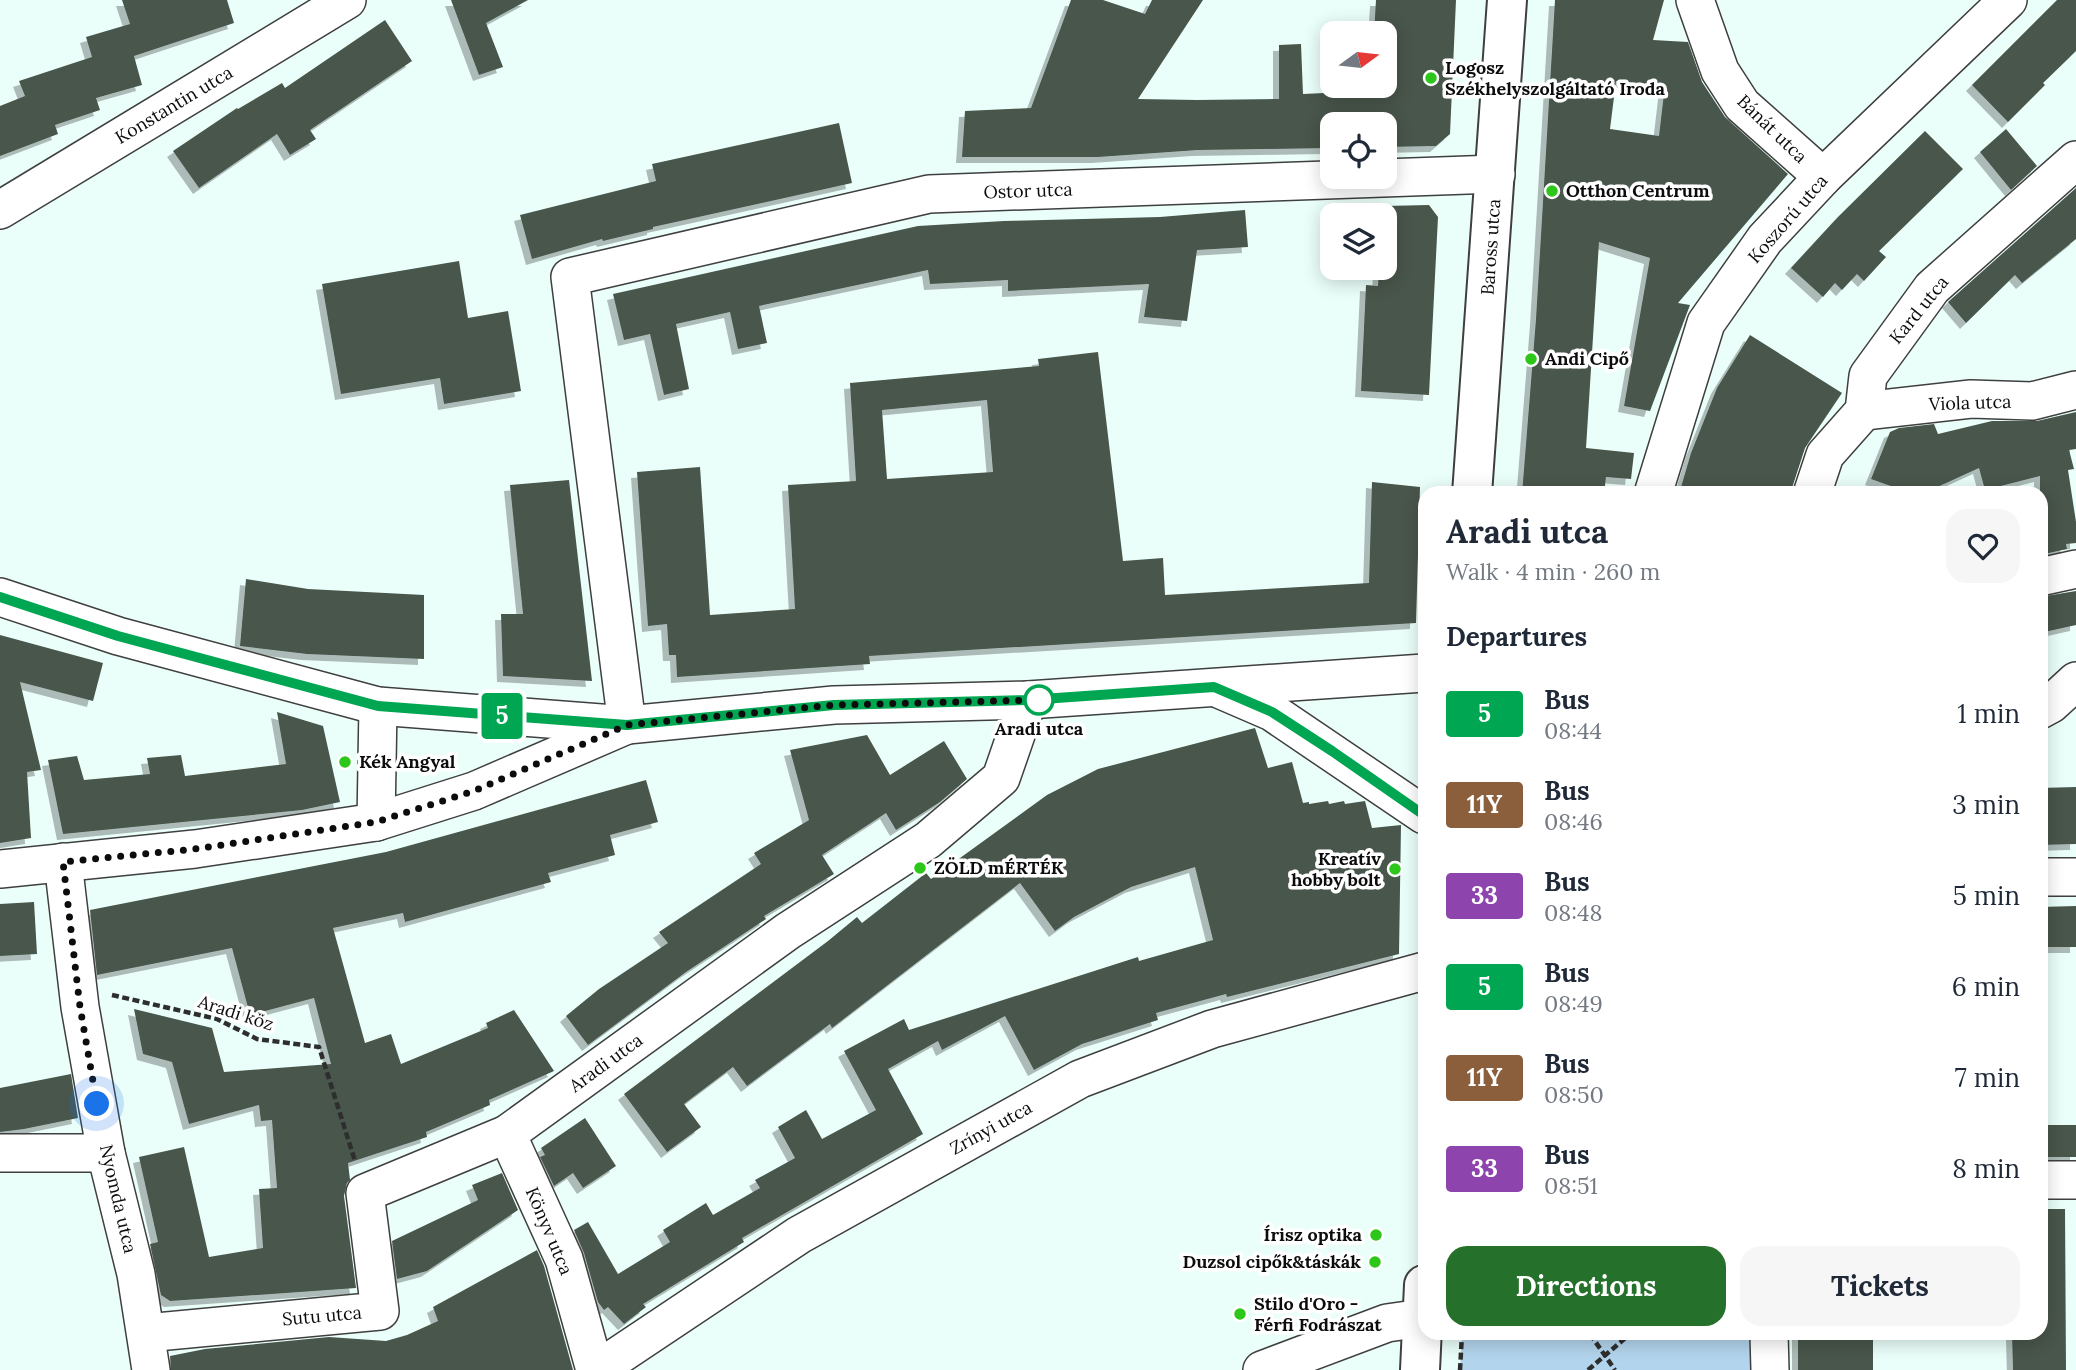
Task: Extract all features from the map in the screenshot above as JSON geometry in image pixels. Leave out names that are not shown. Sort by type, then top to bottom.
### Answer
[{"type":"street","name":"Konstantin utca","points":[[0,210],[347,0]]},
{"type":"street","name":"Baross utca","points":[[1473,486],[1507,0]]},
{"type":"street","name":"Bánát utca","points":[[1695,0],[1720,71],[1742,105],[1823,177]]},
{"type":"street","name":"Koszorú utca","points":[[1655,486],[1706,323],[1765,239],[1823,177],[2008,0]]},
{"type":"street","name":"Kard utca","points":[[1864,411],[1868,376],[1932,288],[2076,160]]},
{"type":"street","name":"Ostor utca","points":[[627,725],[570,277],[929,194],[1496,174]]},
{"type":"street","name":"Viola utca","points":[[1864,411],[1971,399],[2032,401],[2076,390]]},
{"type":"street","points":[[1815,486],[1825,455],[1864,411]]},
{"type":"street","points":[[2048,575],[2076,569]]},
{"type":"street","points":[[0,597],[118,636],[378,706],[627,725],[834,705],[1028,700],[1418,673]]},
{"type":"street","points":[[2048,706],[2076,681]]},
{"type":"street","points":[[1214,687],[1272,712],[1418,811]]},
{"type":"street","name":"Aradi utca","points":[[365,1193],[507,1134],[789,931],[928,840],[1001,778],[1028,700]]},
{"type":"street","points":[[376,822],[378,706]]},
{"type":"street","points":[[0,869],[195,849],[376,822],[474,791],[627,725]]},
{"type":"street","name":"Nyomda utca","points":[[63,862],[78,987],[106,1153],[136,1274],[151,1370]]},
{"type":"street","points":[[2048,877],[2076,877]]},
{"type":"street","name":"Zrínyi utca","points":[[596,1370],[799,1235],[1080,1079],[1212,1029],[1418,973]]},
{"type":"street","name":"Könyv utca","points":[[507,1134],[564,1259],[596,1370]]},
{"type":"street","points":[[0,1153],[106,1153]]},
{"type":"street","points":[[2048,1180],[2076,1180]]},
{"type":"street","name":"Sutu utca","points":[[146,1333],[380,1311],[365,1193]]},
{"type":"street","points":[[1262,1370],[1387,1323],[1418,1305]]},
{"type":"street","points":[[1420,1370],[1421,1340]]},
{"type":"street","points":[[1769,1340],[1770,1370]]},
{"type":"path","name":"Aradi köz","points":[[78,987],[216,1019],[257,1039],[319,1047],[365,1193]]},
{"type":"path","points":[[1460,1370],[1462,1340]]},
{"type":"path","points":[[1594,1340],[1615,1370]]},
{"type":"path","points":[[1588,1370],[1622,1340]]},
{"type":"shaded area","points":[[1462,1340],[1769,1340],[1770,1370],[1460,1370]]},
{"type":"building","points":[[122,0],[227,0],[234,23],[134,56],[142,85],[96,98],[100,110],[55,125],[58,134],[0,156],[0,106],[25,96],[19,81],[92,57],[86,37],[130,24]]},
{"type":"building","points":[[451,0],[528,0],[486,23],[503,67],[479,75]]},
{"type":"building","points":[[1071,0],[1103,0],[1145,14],[1152,0],[1203,0],[1138,99],[1197,100],[1279,99],[1279,45],[1301,44],[1303,94],[1320,93],[1320,98],[1397,98],[1397,21],[1375,21],[1376,0],[1456,0],[1450,134],[1436,146],[1397,147],[1397,112],[1320,112],[1320,148],[1198,150],[1098,157],[962,157],[965,111],[1031,108]]},
{"type":"building","points":[[1555,0],[1664,0],[1653,40],[1688,42],[1702,82],[1725,117],[1788,174],[1678,303],[1690,305],[1650,411],[1624,406],[1650,258],[1599,242],[1586,448],[1634,453],[1631,479],[1606,477],[1605,486],[1523,486],[1536,319]],"holes":[[[1616,81],[1665,85],[1659,136],[1610,129]]]},
{"type":"building","points":[[2057,0],[2076,0],[2076,51],[2008,122],[1972,85]]},
{"type":"building","points":[[385,20],[412,61],[310,130],[316,139],[290,155],[277,134],[199,188],[173,151],[237,108],[282,83],[285,88]]},
{"type":"building","points":[[839,123],[852,183],[653,227],[603,241],[602,239],[532,259],[520,215],[656,181],[652,164]]},
{"type":"building","points":[[2006,129],[2037,166],[2011,190],[1980,152]]},
{"type":"building","points":[[1925,131],[1963,169],[1879,251],[1886,257],[1864,281],[1857,274],[1842,290],[1835,283],[1823,297],[1791,268]]},
{"type":"building","points":[[2076,188],[2076,239],[2022,283],[2015,275],[1966,323],[1948,302]]},
{"type":"building","points":[[1429,205],[1438,217],[1429,395],[1361,391],[1366,285],[1378,286],[1378,280],[1397,280],[1397,206]]},
{"type":"building","points":[[1245,210],[1248,247],[1197,250],[1187,321],[1144,317],[1149,284],[1008,291],[1008,280],[930,284],[928,270],[759,306],[767,343],[738,349],[730,312],[676,324],[689,389],[664,395],[650,334],[624,340],[613,294],[918,226],[1160,217]]},
{"type":"building","points":[[459,261],[468,318],[508,311],[521,391],[444,404],[440,378],[341,394],[322,284]]},
{"type":"building","points":[[1750,335],[1842,393],[1805,448],[1793,486],[1681,486],[1691,453],[1717,388]]},
{"type":"building","points":[[1098,352],[1123,561],[1163,558],[1165,595],[1369,583],[1372,482],[1418,487],[1416,623],[869,656],[870,664],[677,677],[676,655],[669,655],[667,624],[648,626],[637,472],[700,467],[710,615],[795,609],[788,485],[856,481],[850,383],[1039,366],[1038,359]],"holes":[[[987,400],[993,472],[887,479],[882,410]]]},
{"type":"building","points":[[2076,412],[2076,449],[2069,450],[2074,469],[2068,470],[2076,522],[2076,543],[2066,544],[2067,549],[2048,553],[2048,486],[2040,486],[2040,476],[2001,486],[1984,486],[1979,468],[1940,486],[1891,486],[1871,479],[1890,432],[1899,428],[1934,424],[1938,434],[1992,421],[2037,421]]},
{"type":"building","points":[[569,480],[592,681],[503,676],[501,614],[523,614],[510,485]]},
{"type":"building","points":[[246,579],[308,589],[424,595],[424,659],[307,654],[240,646]]},
{"type":"building","points":[[2076,591],[2076,625],[2048,631],[2048,596]]},
{"type":"building","points":[[0,635],[103,663],[93,701],[20,682],[41,770],[27,772],[31,838],[0,843]]},
{"type":"building","points":[[277,712],[323,726],[340,802],[302,810],[63,834],[48,760],[77,756],[84,780],[150,774],[147,758],[181,755],[185,776],[286,764]]},
{"type":"building","points":[[1255,728],[1268,768],[1292,762],[1303,803],[1328,801],[1329,804],[1344,801],[1345,804],[1365,801],[1372,828],[1401,825],[1399,954],[1156,1013],[1158,1020],[1082,1044],[1034,1070],[1005,1016],[942,1050],[938,1041],[888,1069],[923,1134],[742,1238],[744,1242],[643,1304],[646,1307],[624,1324],[608,1307],[604,1310],[598,1302],[584,1253],[574,1230],[588,1222],[618,1274],[670,1242],[663,1230],[706,1203],[713,1215],[760,1188],[755,1180],[795,1158],[778,1127],[806,1110],[822,1139],[876,1110],[844,1051],[904,1019],[909,1030],[1138,957],[1139,961],[1213,940],[1195,867],[1131,887],[1074,917],[1055,931],[1020,883],[832,1028],[830,1024],[747,1086],[733,1067],[684,1104],[701,1127],[667,1152],[624,1094],[857,917],[862,923],[926,873],[931,879],[1047,795],[1098,769]]},
{"type":"building","points":[[867,735],[890,775],[944,741],[967,779],[940,802],[896,830],[886,813],[822,855],[834,874],[764,916],[766,919],[686,972],[588,1045],[566,1016],[599,989],[668,943],[659,932],[761,864],[754,853],[809,820],[790,750]]},
{"type":"building","points":[[646,780],[658,822],[610,835],[615,855],[548,873],[551,882],[405,922],[403,913],[333,928],[365,1043],[391,1034],[401,1064],[488,1028],[486,1023],[514,1010],[554,1071],[489,1100],[490,1105],[426,1132],[427,1137],[348,1163],[350,1180],[344,1196],[356,1288],[170,1301],[161,1295],[150,1244],[158,1242],[139,1157],[184,1147],[209,1257],[263,1248],[259,1189],[277,1188],[272,1120],[261,1121],[259,1105],[189,1124],[172,1062],[143,1054],[134,1009],[212,1028],[224,1072],[331,1064],[314,998],[250,1015],[232,948],[97,975],[90,910],[386,852]]},
{"type":"building","points":[[2076,787],[2076,844],[2048,845],[2048,788]]},
{"type":"building","points":[[34,902],[37,954],[0,956],[0,904]]},
{"type":"building","points":[[2076,906],[2076,947],[2048,947],[2048,907]]},
{"type":"building","points":[[71,1074],[78,1118],[0,1132],[0,1088]]},
{"type":"building","points":[[585,1118],[616,1166],[583,1188],[573,1173],[554,1186],[540,1157],[545,1155],[541,1148]]},
{"type":"building","points":[[2048,1125],[2076,1125],[2076,1157],[2048,1157]]},
{"type":"building","points":[[502,1173],[518,1210],[427,1271],[397,1279],[392,1241],[478,1200],[472,1185]]},
{"type":"building","points":[[2048,1209],[2065,1209],[2066,1370],[2013,1370],[2012,1340],[2048,1340]]},
{"type":"building","points":[[537,1250],[544,1266],[573,1370],[171,1370],[170,1356],[205,1349],[329,1337],[386,1341],[407,1335],[438,1321],[433,1307]]},
{"type":"building","points":[[1798,1340],[1873,1340],[1873,1370],[1798,1370]]},
{"type":"bus line","name":"5","points":[[0,597],[118,636],[378,706],[627,725],[834,705],[1028,700],[1214,687],[1272,712],[1418,810]]},
{"type":"place","name":"Logosz Székhelyszolgáltató Iroda","points":[[1431,78]]},
{"type":"place","name":"Otthon Centrum","points":[[1552,191]]},
{"type":"place","name":"Andi Cipő","points":[[1531,359]]},
{"type":"place","name":"Aradi utca","points":[[1039,700]]},
{"type":"place","name":"Kék Angyal","points":[[345,762]]},
{"type":"place","name":"ZÖLD mÉRTÉK","points":[[920,868]]},
{"type":"place","name":"Kreatív hobby bolt","points":[[1395,869]]},
{"type":"place","name":"Írisz optika","points":[[1376,1235]]},
{"type":"place","name":"Duzsol cipők&táskák","points":[[1375,1262]]},
{"type":"place","name":"Stilo d'Oro - Férfi Fodrászat","points":[[1240,1314]]},
{"type":"route","points":[[97,1104],[80,1007],[63,862],[195,849],[376,822],[474,791],[627,725],[834,705],[1039,700]]}]
